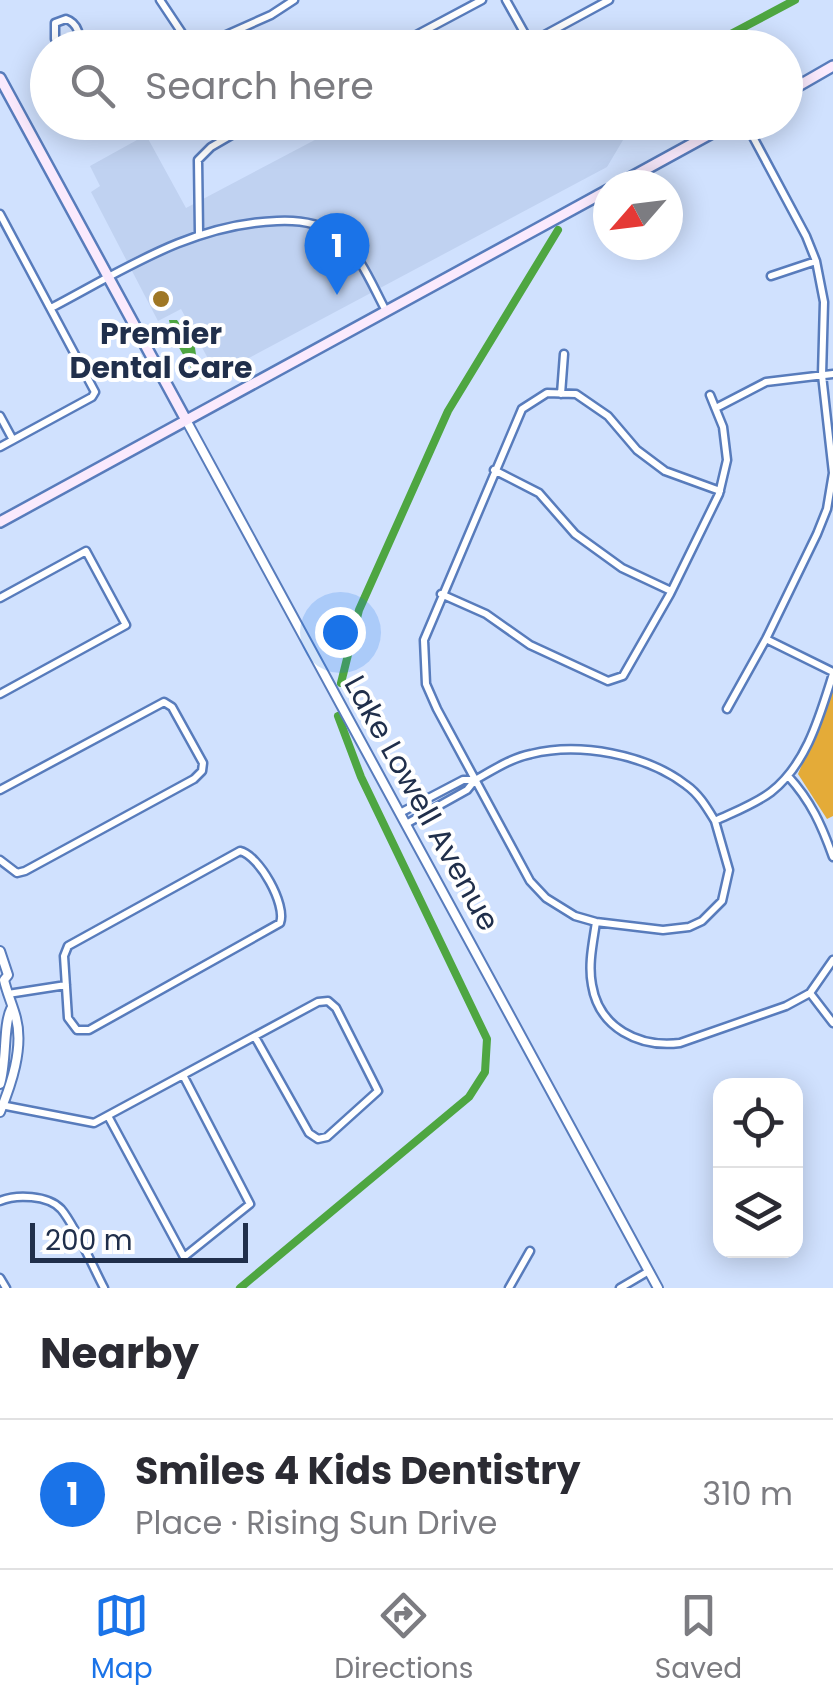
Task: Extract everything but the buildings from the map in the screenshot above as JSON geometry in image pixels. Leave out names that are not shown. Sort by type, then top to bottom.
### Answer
[{"type":"main road","points":[[803,83],[833,66]]},
{"type":"main road","name":"Lake Lowell Avenue","points":[[0,78],[30,134]]},
{"type":"main road","name":"Lake Lowell Avenue","points":[[33,140],[186,420]]},
{"type":"main road","points":[[645,170],[699,140]]},
{"type":"main road","points":[[0,522],[593,198]]},
{"type":"street","points":[[160,0],[183,30]]},
{"type":"street","points":[[235,30],[294,0]]},
{"type":"street","points":[[426,30],[482,0]]},
{"type":"street","points":[[506,0],[522,30]]},
{"type":"street","points":[[555,30],[609,0]]},
{"type":"street","points":[[53,30],[55,23],[62,19],[71,20],[77,30]]},
{"type":"street","points":[[200,233],[198,160],[222,140]]},
{"type":"street","points":[[727,709],[766,638],[827,509],[833,473],[822,375],[824,302],[816,261],[755,140]]},
{"type":"street","points":[[0,214],[95,392],[0,448]]},
{"type":"street","points":[[52,308],[168,246],[200,233],[258,222],[312,223],[348,245],[386,311]]},
{"type":"street","points":[[772,276],[816,261]]},
{"type":"street","points":[[562,394],[564,354]]},
{"type":"street","points":[[716,408],[766,382],[833,374]]},
{"type":"street","points":[[406,824],[468,790],[475,780],[516,758],[558,749],[608,753],[668,773],[688,786],[715,821],[729,870],[726,889],[713,913],[690,928],[677,930],[596,922],[560,908],[530,881],[475,780],[426,684],[422,661],[424,640],[441,594],[522,409],[547,394],[576,394],[608,416],[636,450],[666,470],[720,490]]},
{"type":"street","points":[[441,594],[486,614],[530,645],[608,682],[616,681],[671,591],[720,490],[727,460],[723,427],[710,395]]},
{"type":"street","points":[[0,416],[13,440]]},
{"type":"street","name":"Lake Lowell Avenue","points":[[186,420],[658,1288]]},
{"type":"street","points":[[494,470],[539,494],[575,534],[622,568],[671,591]]},
{"type":"street","points":[[0,598],[86,551],[126,625],[0,694]]},
{"type":"street","points":[[715,821],[771,792],[788,776],[806,750],[833,673],[766,638]]},
{"type":"street","points":[[0,790],[164,702],[172,707],[203,763],[202,771],[194,779],[110,828],[16,873],[0,860]]},
{"type":"street","points":[[788,776],[808,798],[833,857]]},
{"type":"street","points":[[400,812],[463,780],[475,780]]},
{"type":"street","points":[[246,852],[256,860],[282,907],[283,918],[275,928],[89,1030],[77,1030],[68,1018],[66,985],[68,946],[234,854],[246,852]]},
{"type":"street","points":[[596,922],[591,960],[592,986],[598,1004],[627,1036],[644,1042],[680,1042],[786,1006],[810,993],[833,960]]},
{"type":"street","points":[[0,951],[8,976],[2,979],[16,1015],[15,1061],[1,1107],[94,1123],[318,1002],[328,1001],[336,1008],[378,1091],[327,1137],[318,1139],[309,1133],[255,1037]]},
{"type":"street","points":[[8,994],[66,985]]},
{"type":"street","points":[[810,993],[833,1022]]},
{"type":"street","points":[[0,1084],[11,1008]]},
{"type":"street","points":[[108,1116],[184,1257],[250,1204],[184,1077]]},
{"type":"street","points":[[0,1201],[17,1197],[44,1199],[60,1208],[104,1288]]},
{"type":"street","points":[[509,1288],[530,1251]]},
{"type":"street","points":[[620,1288],[649,1271]]},
{"type":"street","points":[[0,1278],[6,1288]]},
{"type":"shaded area","points":[[137,140],[149,140],[186,208],[315,140],[623,140],[607,167],[593,170],[593,174],[217,375],[181,309],[158,321],[91,192],[100,186],[90,166]]},
{"type":"shaded area","points":[[169,320],[177,320],[195,348],[197,361],[205,372],[203,379],[196,377],[176,342]]},
{"type":"shaded area","points":[[833,691],[833,816],[827,819],[798,774]]},
{"type":"waterway","points":[[738,30],[795,0]]},
{"type":"waterway","points":[[341,683],[359,610],[448,411],[558,230]]},
{"type":"waterway","points":[[240,1288],[469,1097],[485,1072],[487,1039],[361,777],[338,716]]},
{"type":"place","name":"Smiles 4 Kids Dentistry","points":[[337,295]]},
{"type":"place","name":"Premier Dental Care","points":[[161,299]]}]
